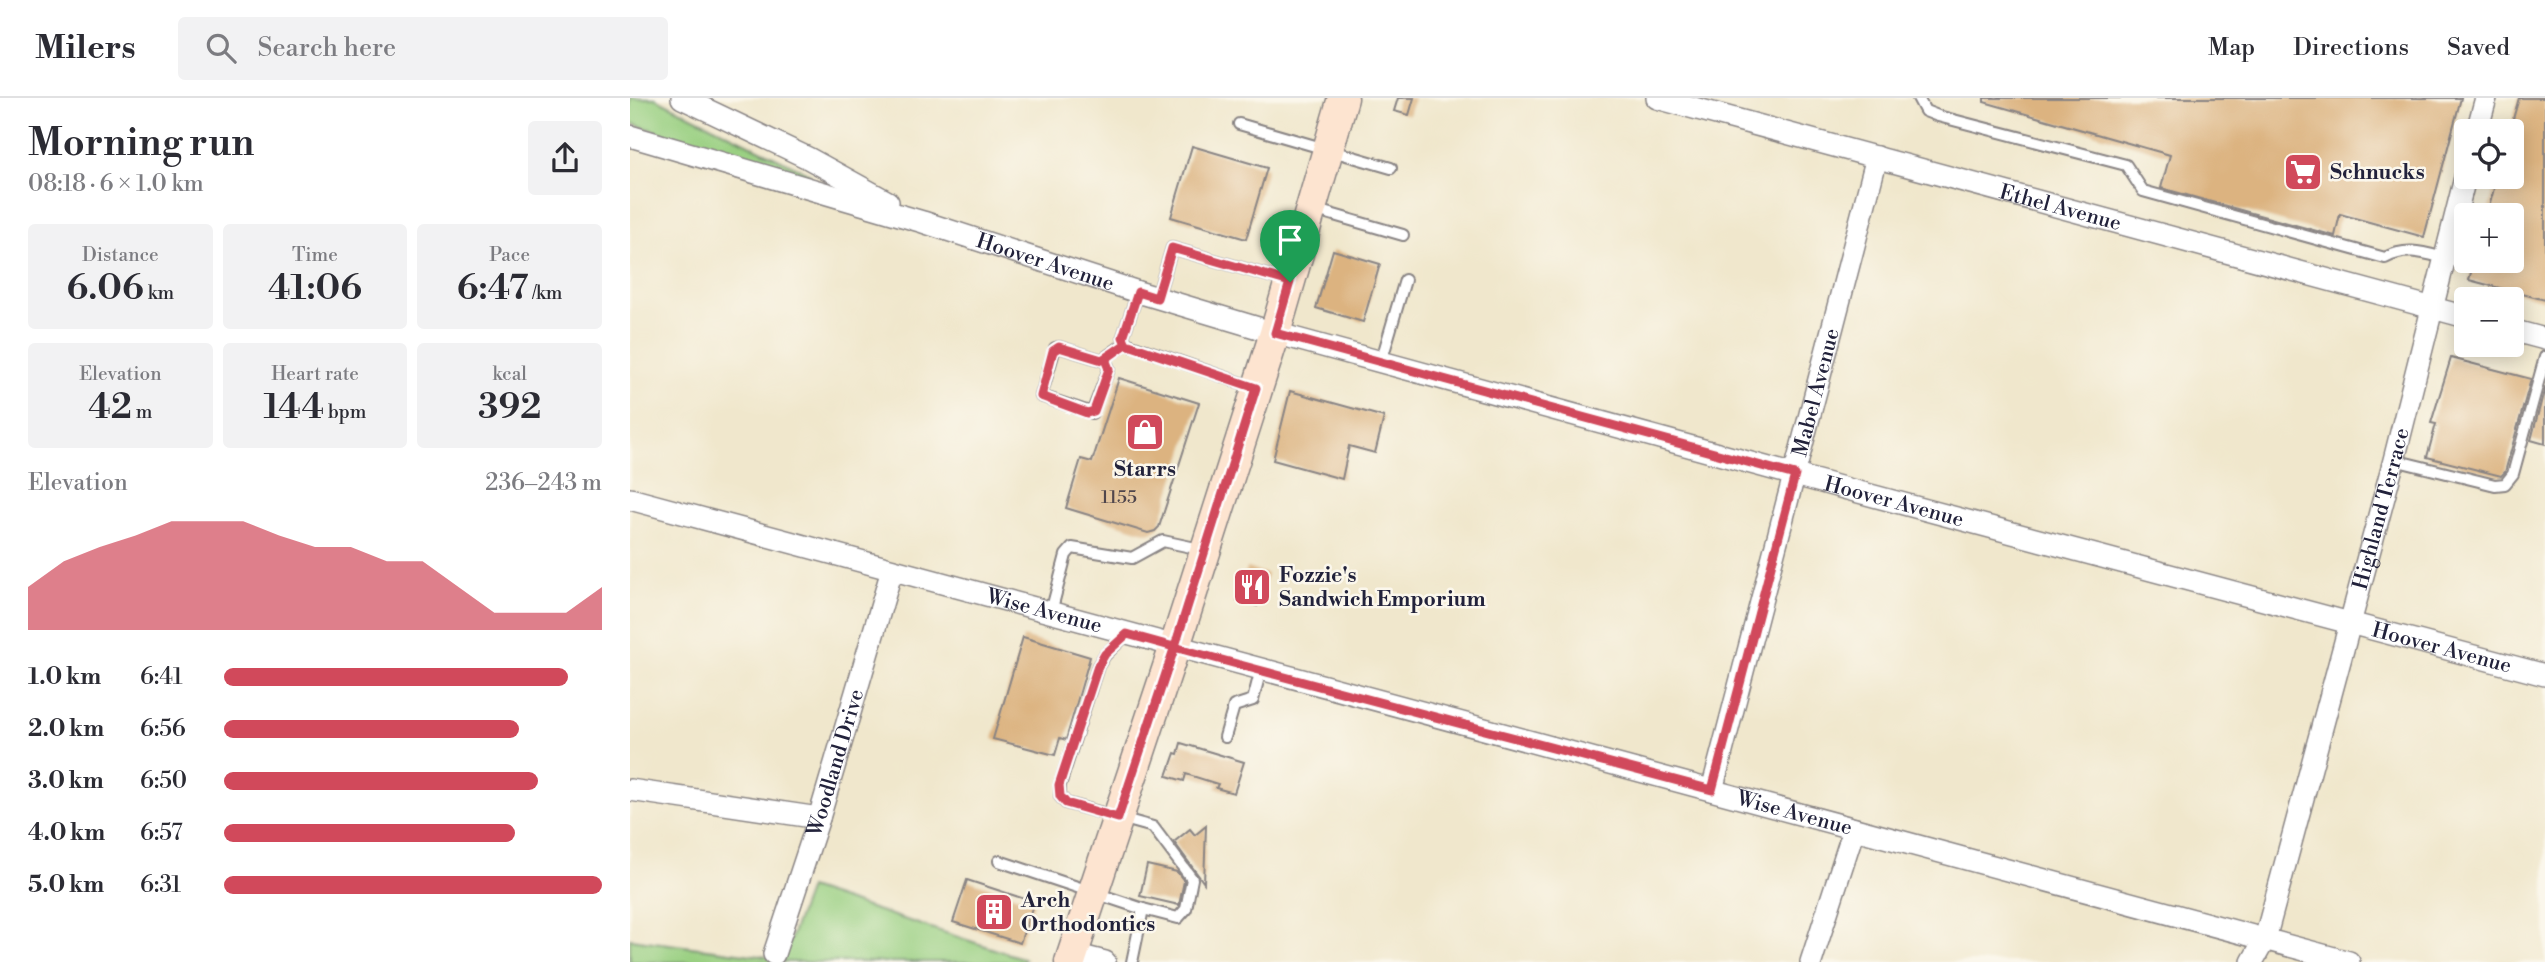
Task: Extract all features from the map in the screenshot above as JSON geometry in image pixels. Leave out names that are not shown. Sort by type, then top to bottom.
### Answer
[{"type":"main road","points":[[1072,958],[1275,333],[1343,98]]},
{"type":"street","name":"Hoover Avenue","points":[[682,98],[808,158],[923,222]]},
{"type":"street","name":"Ethel Avenue","points":[[1657,98],[2454,314]]},
{"type":"street","points":[[2480,119],[2486,98]]},
{"type":"street","name":"Hoover Avenue","points":[[630,136],[923,222],[1147,295],[1275,333],[2545,675]]},
{"type":"street","name":"Mabel Avenue","points":[[1712,790],[1877,157]]},
{"type":"street","name":"Highland Terrace","points":[[2252,962],[2265,939],[2394,460],[2462,189]]},
{"type":"street","points":[[2524,333],[2545,339]]},
{"type":"street","name":"Wise Avenue","points":[[630,499],[2349,962]]},
{"type":"street","name":"Woodland Drive","points":[[774,954],[819,818],[892,570]]},
{"type":"street","points":[[630,790],[819,818]]},
{"type":"street","points":[[1811,962],[1854,829]]},
{"type":"street","points":[[1072,958],[1105,962]]},
{"type":"lane","points":[[1918,98],[1925,111],[1938,116],[2126,165],[2143,191],[2267,223],[2385,258],[2398,251],[2412,249],[2444,258]]},
{"type":"lane","points":[[1240,124],[1391,168]]},
{"type":"lane","points":[[1311,208],[1403,234]]},
{"type":"lane","points":[[1256,388],[1126,344],[1123,337],[1172,248],[1290,282]]},
{"type":"lane","points":[[1381,362],[1405,279]]},
{"type":"lane","points":[[1105,359],[1109,369],[1092,413],[1041,396],[1055,348],[1105,359],[1126,344]]},
{"type":"lane","points":[[2394,460],[2496,485],[2505,484],[2513,474],[2545,357]]},
{"type":"lane","points":[[1051,612],[1066,555],[1072,548],[1132,558],[1163,541],[1205,550]]},
{"type":"lane","points":[[999,861],[1178,918],[1186,909],[1192,879],[1153,827],[1066,803],[1060,796],[1059,785],[1098,666],[1105,654],[1127,634]]},
{"type":"lane","points":[[1225,737],[1234,706],[1253,700],[1261,669]]},
{"type":"lane","points":[[1132,962],[1143,909]]},
{"type":"green space","points":[[630,98],[655,98],[810,174],[806,178],[630,123]]},
{"type":"green space","points":[[809,888],[1025,959],[1023,962],[630,962],[630,939],[783,959]]},
{"type":"building","points":[[1398,98],[1414,98],[1409,115],[1394,111]]},
{"type":"building","name":"Schnucks","points":[[1984,98],[2461,98],[2424,237],[2340,214],[2335,236],[2161,188],[2170,155],[1984,102]]},
{"type":"building","points":[[2519,98],[2545,98],[2545,300],[2524,294],[2524,287],[2496,287],[2469,280],[2471,273],[2524,273],[2524,203],[2490,203],[2494,189],[2524,189],[2524,119],[2513,119]]},
{"type":"building","points":[[1192,146],[1267,168],[1246,239],[1171,217]]},
{"type":"building","points":[[1333,250],[1380,264],[1363,322],[1316,308]]},
{"type":"building","points":[[2451,358],[2531,379],[2505,472],[2501,476],[2427,457],[2436,424],[2431,423]]},
{"type":"building","name":"Starrs","points":[[1119,378],[1199,403],[1159,527],[1148,533],[1066,508],[1081,459],[1092,462]]},
{"type":"building","points":[[2545,387],[2545,444],[2531,440]]},
{"type":"building","points":[[1290,391],[1384,417],[1375,453],[1349,446],[1342,479],[1273,460]]},
{"type":"building","name":"Fozzie's Sandwich Emporium","points":[[1247,568],[1267,574],[1257,606],[1237,600]]},
{"type":"building","points":[[1023,637],[1090,657],[1066,740],[1060,738],[1055,755],[993,739]]},
{"type":"building","points":[[1181,743],[1244,762],[1234,793],[1216,788],[1218,784],[1186,774],[1184,781],[1167,776]]},
{"type":"building","points":[[1206,826],[1204,883],[1174,842],[1190,829],[1195,835]]},
{"type":"building","points":[[1147,865],[1177,872],[1184,881],[1179,905],[1140,896]]},
{"type":"building","name":"Arch Orthodontics","points":[[967,880],[1034,902],[1020,943],[953,922]]},
{"type":"place","name":"Schnucks","points":[[2303,172]]},
{"type":"place","name":"Starrs","points":[[1145,432]]},
{"type":"place","name":"Fozzie's Sandwich Emporium","points":[[1252,587]]},
{"type":"place","name":"Arch Orthodontics","points":[[994,912]]},
{"type":"route","points":[[1290,282],[1172,248],[1157,298],[1138,292],[1123,337],[1126,344],[1102,360],[1059,347],[1053,351],[1041,396],[1087,413],[1094,411],[1109,369],[1105,359],[1126,344],[1256,388],[1175,646],[1118,818],[1066,803],[1060,796],[1059,785],[1098,666],[1105,654],[1127,634],[1175,646],[1712,790],[1795,475],[1275,333],[1290,282]]}]
